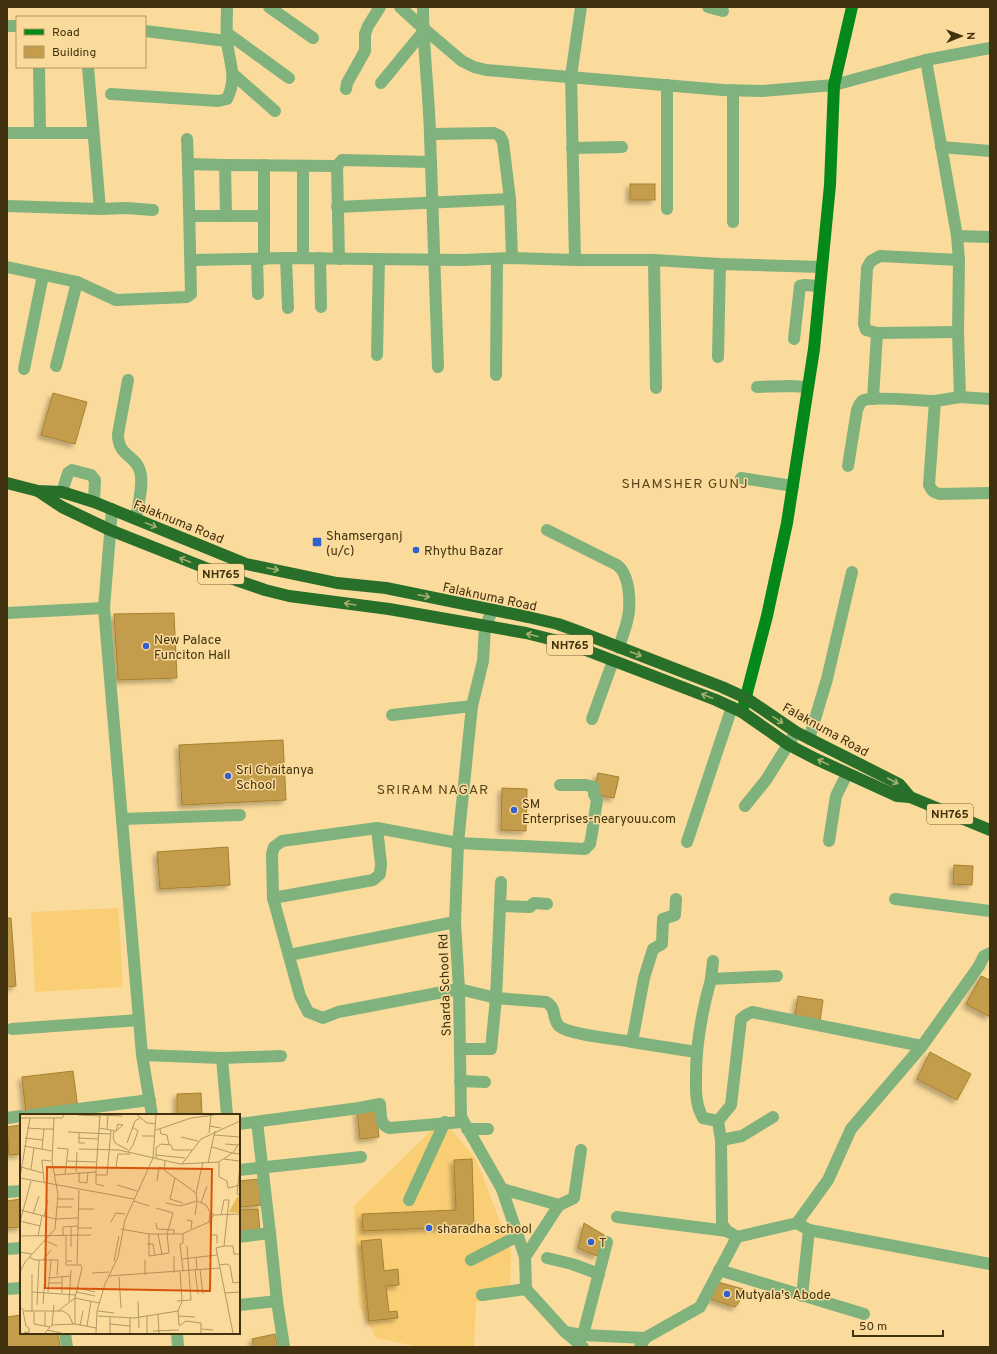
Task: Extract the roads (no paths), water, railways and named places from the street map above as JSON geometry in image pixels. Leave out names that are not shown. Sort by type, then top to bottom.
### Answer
[{"type":"highway","name":"Falaknuma Road","points":[[7,482],[38,491],[62,492],[94,502],[246,564],[337,583],[386,588],[558,624],[722,687],[746,698],[796,732],[899,784],[910,797]]},
{"type":"highway","name":"Falaknuma Road","points":[[38,491],[62,507],[110,530],[265,590],[289,596],[389,609],[526,633],[570,644],[737,710],[789,745],[847,774],[897,796],[910,797],[990,830]]},
{"type":"main road","points":[[737,710],[746,698],[767,616],[784,538],[793,486],[814,349],[830,185],[834,85],[852,7]]},
{"type":"street","points":[[111,94],[218,100],[227,99],[231,91],[234,74],[227,37],[227,7]]},
{"type":"street","points":[[269,7],[313,38]]},
{"type":"street","points":[[346,89],[347,83],[364,51],[365,34],[368,26],[380,7]]},
{"type":"street","points":[[400,7],[423,30],[462,61],[474,67],[486,70],[733,90],[762,91],[834,85],[926,60],[990,48]]},
{"type":"street","points":[[423,7],[423,30],[434,203],[438,366]]},
{"type":"street","points":[[575,260],[571,76],[581,7]]},
{"type":"street","points":[[708,7],[723,11]]},
{"type":"street","points":[[382,83],[423,30]]},
{"type":"street","points":[[146,32],[227,37],[289,78]]},
{"type":"street","points":[[926,60],[957,236],[959,260],[958,332],[960,397]]},
{"type":"street","points":[[39,68],[40,132]]},
{"type":"street","points":[[88,68],[100,209]]},
{"type":"street","points":[[234,74],[274,111]]},
{"type":"street","points":[[667,85],[667,209]]},
{"type":"street","points":[[733,90],[733,222]]},
{"type":"street","points":[[7,133],[93,133]]},
{"type":"street","points":[[430,134],[494,133],[500,136],[503,142],[510,199],[512,258]]},
{"type":"street","points":[[7,267],[77,282],[116,300],[187,297],[192,294],[187,139]]},
{"type":"street","points":[[941,146],[990,151]]},
{"type":"street","points":[[572,148],[622,148]]},
{"type":"street","points":[[188,164],[336,166],[342,160],[431,162]]},
{"type":"street","points":[[225,165],[226,215]]},
{"type":"street","points":[[258,294],[264,216],[264,165]]},
{"type":"street","points":[[303,166],[303,258]]},
{"type":"street","points":[[336,166],[339,259]]},
{"type":"street","points":[[337,207],[510,199]]},
{"type":"street","points":[[7,206],[100,209],[126,208],[153,210]]},
{"type":"street","points":[[190,216],[264,216]]},
{"type":"street","points":[[957,236],[990,237]]},
{"type":"street","points":[[958,332],[876,333],[866,330],[864,324],[867,268],[871,260],[880,256],[959,260]]},
{"type":"street","points":[[286,258],[288,308]]},
{"type":"street","points":[[192,260],[320,258],[435,260],[512,258],[654,260],[720,264],[822,267]]},
{"type":"street","points":[[320,258],[321,307]]},
{"type":"street","points":[[377,355],[379,259]]},
{"type":"street","points":[[496,375],[497,259]]},
{"type":"street","points":[[654,260],[656,388]]},
{"type":"street","points":[[718,357],[720,264]]},
{"type":"street","points":[[24,369],[44,275]]},
{"type":"street","points":[[56,366],[77,282]]},
{"type":"street","points":[[794,339],[800,286],[820,286]]},
{"type":"street","points":[[873,399],[876,333]]},
{"type":"street","points":[[128,380],[118,434],[118,442],[122,450],[135,462],[140,471],[141,481],[136,519]]},
{"type":"street","points":[[757,387],[808,387]]},
{"type":"street","points":[[848,466],[859,404],[865,400],[935,401],[960,397],[990,399]]},
{"type":"street","points":[[935,401],[928,479],[931,490],[940,494],[990,493]]},
{"type":"street","points":[[62,492],[68,473],[72,470],[91,475],[95,480],[94,502]]},
{"type":"street","points":[[741,478],[793,486]]},
{"type":"street","points":[[112,509],[104,608],[138,1020],[142,1056],[152,1114]]},
{"type":"street","points":[[547,530],[617,565],[624,572],[628,594],[629,612],[619,648]]},
{"type":"street","points":[[809,739],[823,692],[852,572]]},
{"type":"street","points":[[7,613],[104,608]]},
{"type":"street","name":"Sharda School Rd","points":[[492,611],[485,627],[483,661],[472,706],[458,843],[455,922],[459,989],[461,1117],[502,1189],[525,1256],[526,1289]]},
{"type":"street","points":[[592,719],[613,661]]},
{"type":"street","points":[[392,715],[472,706]]},
{"type":"street","points":[[687,842],[737,710]]},
{"type":"street","points":[[745,806],[766,780],[796,732]]},
{"type":"street","points":[[829,841],[836,796],[847,774]]},
{"type":"street","points":[[560,785],[586,785],[594,787],[594,794],[597,800],[590,844],[585,849],[458,843],[377,828],[282,841],[274,847],[272,854],[274,898],[300,996],[308,1012],[323,1018],[338,1012],[459,989],[496,998],[546,1002],[554,1008],[556,1023],[560,1027],[579,1033],[696,1052]]},
{"type":"street","points":[[122,819],[240,815]]},
{"type":"street","points":[[274,898],[373,880],[380,874],[381,864],[377,828]]},
{"type":"street","points":[[460,1049],[491,1049],[496,998],[500,882]]},
{"type":"street","points":[[632,1042],[644,978],[653,950],[662,944],[663,919],[675,915],[676,899]]},
{"type":"street","points":[[895,899],[990,911]]},
{"type":"street","points":[[500,906],[530,907],[534,903],[547,904]]},
{"type":"street","points":[[289,955],[455,922]]},
{"type":"street","points":[[797,1223],[828,1180],[851,1129],[922,1046],[979,966],[984,956],[990,953]]},
{"type":"street","points":[[713,961],[711,979],[702,1010],[696,1052],[696,1098],[698,1109],[703,1118],[718,1121]]},
{"type":"street","points":[[711,979],[777,976]]},
{"type":"street","points":[[732,1234],[722,1224],[721,1140],[718,1121],[731,1105],[741,1019],[752,1012],[922,1046]]},
{"type":"street","points":[[12,1029],[138,1020]]},
{"type":"street","points":[[142,1056],[222,1058],[281,1056]]},
{"type":"street","points":[[222,1058],[227,1114]]},
{"type":"street","points":[[460,1081],[485,1082]]},
{"type":"street","points":[[39,1114],[150,1100]]},
{"type":"street","points":[[240,1124],[380,1104],[382,1124],[385,1127],[390,1128],[445,1122],[488,1129]]},
{"type":"street","points":[[7,1118],[20,1116]]},
{"type":"street","points":[[721,1140],[742,1136],[773,1117]]},
{"type":"street","points":[[257,1122],[277,1301],[284,1347]]},
{"type":"street","points":[[409,1200],[445,1122]]},
{"type":"street","points":[[525,1256],[559,1205],[574,1198],[581,1150]]},
{"type":"street","points":[[240,1170],[361,1157]]},
{"type":"street","points":[[502,1189],[559,1205]]},
{"type":"street","points":[[7,1192],[20,1191]]},
{"type":"street","points":[[617,1217],[732,1234],[797,1223],[809,1230],[990,1264]]},
{"type":"street","points":[[802,1296],[809,1230]]},
{"type":"street","points":[[240,1237],[270,1233]]},
{"type":"street","points":[[482,1295],[526,1289],[565,1332],[578,1343],[642,1343],[700,1307],[719,1270],[732,1234]]},
{"type":"street","points":[[471,1260],[518,1236]]},
{"type":"street","points":[[578,1343],[607,1242]]},
{"type":"street","points":[[7,1249],[20,1248]]},
{"type":"street","points":[[547,1258],[572,1264],[599,1274]]},
{"type":"street","points":[[719,1270],[864,1314]]},
{"type":"street","points":[[7,1289],[20,1288]]},
{"type":"street","points":[[240,1305],[277,1301]]},
{"type":"street","points":[[65,1334],[67,1347]]},
{"type":"street","points":[[177,1334],[178,1347]]},
{"type":"place","name":"Shamserganj (u/c)","points":[[317,542]]},
{"type":"place","name":"Rhythu Bazar","points":[[416,550]]},
{"type":"place","name":"New Palace Funciton Hall","points":[[146,646]]},
{"type":"place","name":"Sri Chaitanya School","points":[[228,776]]},
{"type":"place","name":"SM Enterprises-nearyouu.com","points":[[514,810]]},
{"type":"place","name":"sharadha school","points":[[429,1228]]},
{"type":"place","name":"T","points":[[591,1242]]},
{"type":"place","name":"Mutyala's Abode","points":[[727,1294]]},
{"type":"district","name":"SHAMSHER GUNJ","points":[[685,483]]},
{"type":"district","name":"SRIRAM NAGAR","points":[[433,789]]}]
